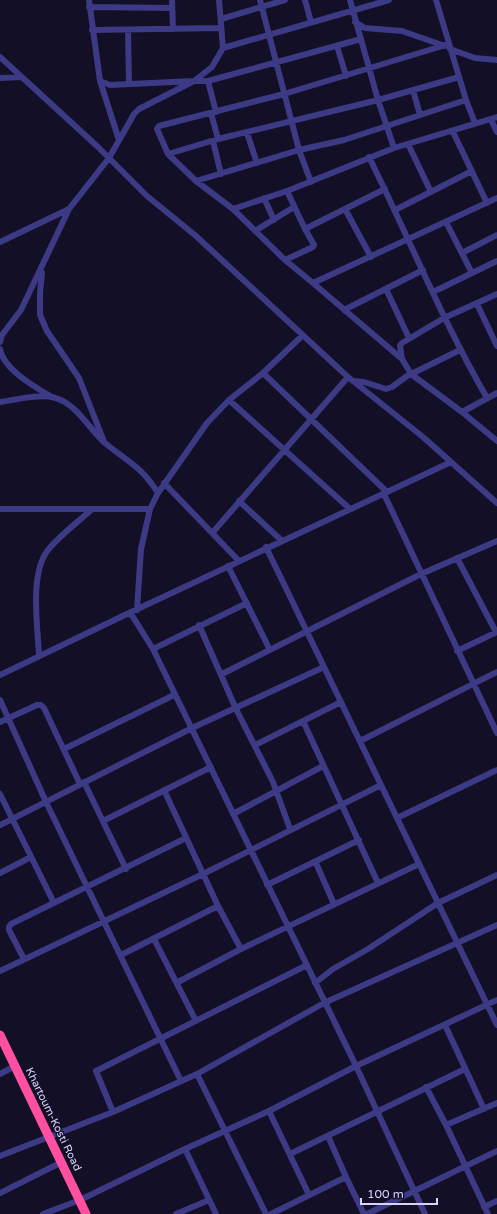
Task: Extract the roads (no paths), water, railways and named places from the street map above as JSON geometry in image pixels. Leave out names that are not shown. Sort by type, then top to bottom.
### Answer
[{"type":"highway","name":"Khartoum-Kosti Road","points":[[0,1035],[86,1214]]},
{"type":"street","points":[[89,0],[100,81],[120,140]]},
{"type":"street","points":[[172,0],[173,29]]},
{"type":"street","points":[[0,342],[2,335],[21,310],[43,268],[69,209],[109,158],[134,114],[139,109],[194,81],[212,67],[223,48],[219,0]]},
{"type":"street","points":[[260,0],[284,94],[293,122],[299,150],[311,182]]},
{"type":"street","points":[[221,19],[285,0]]},
{"type":"street","points":[[305,0],[311,22]]},
{"type":"street","points":[[350,0],[378,100],[394,148]]},
{"type":"street","points":[[223,48],[268,33],[389,0]]},
{"type":"street","points":[[436,0],[448,46],[475,123]]},
{"type":"street","points":[[89,7],[172,8]]},
{"type":"street","points":[[355,22],[365,28],[402,31],[448,46],[475,58],[497,60]]},
{"type":"street","points":[[92,30],[221,28]]},
{"type":"street","points":[[128,30],[129,84]]},
{"type":"street","points":[[100,81],[103,84],[110,85],[208,81],[276,64],[361,39]]},
{"type":"street","points":[[337,46],[346,76]]},
{"type":"street","points":[[448,46],[284,94],[157,127],[156,129],[168,154],[196,181],[233,209],[285,260],[402,359],[411,374],[462,412],[497,441]]},
{"type":"street","points":[[0,57],[109,158],[147,196],[196,236],[351,379],[423,437],[497,503]]},
{"type":"street","points":[[0,78],[21,77]]},
{"type":"street","points":[[168,154],[216,140],[378,100],[459,77]]},
{"type":"street","points":[[208,81],[214,112],[221,174]]},
{"type":"street","points":[[414,90],[420,115]]},
{"type":"street","points":[[196,181],[299,150],[387,127],[466,100]]},
{"type":"street","points":[[233,209],[311,182],[394,148],[453,132],[475,123],[494,118],[497,132]]},
{"type":"street","points":[[453,132],[487,203]]},
{"type":"street","points":[[247,133],[257,163]]},
{"type":"street","points":[[408,144],[431,192]]},
{"type":"street","points":[[369,157],[409,239],[444,318],[487,398]]},
{"type":"street","points":[[395,210],[472,171]]},
{"type":"street","points":[[305,229],[385,189]]},
{"type":"street","points":[[285,260],[313,247],[314,245],[287,191]]},
{"type":"street","points":[[264,198],[274,220]]},
{"type":"street","points":[[313,283],[497,198]]},
{"type":"street","points":[[255,231],[294,207]]},
{"type":"street","points":[[0,242],[69,209]]},
{"type":"street","points":[[345,209],[371,257]]},
{"type":"street","points":[[446,222],[472,273]]},
{"type":"street","points":[[462,253],[497,235]]},
{"type":"street","points":[[433,292],[497,261]]},
{"type":"street","points":[[43,268],[40,293],[40,315],[47,331],[79,378],[105,443]]},
{"type":"street","points":[[344,310],[423,270]]},
{"type":"street","points":[[386,289],[409,338]]},
{"type":"street","points":[[402,359],[400,346],[409,338],[444,318],[497,294]]},
{"type":"street","points":[[476,304],[497,346]]},
{"type":"street","points":[[137,610],[141,549],[150,509],[164,483],[207,423],[229,400],[263,373],[303,335]]},
{"type":"street","points":[[0,349],[7,364],[28,383],[64,402],[74,410],[105,443],[140,469],[158,493]]},
{"type":"street","points":[[351,379],[386,389],[392,388],[411,374],[460,350]]},
{"type":"street","points":[[263,373],[385,493],[420,574],[497,733]]},
{"type":"street","points":[[212,532],[310,419],[351,379]]},
{"type":"street","points":[[462,412],[497,393]]},
{"type":"street","points":[[0,402],[35,397],[52,397]]},
{"type":"street","points":[[229,400],[350,509]]},
{"type":"street","points":[[0,675],[266,547],[451,462]]},
{"type":"street","points":[[164,483],[239,561]]},
{"type":"street","points":[[239,501],[281,540]]},
{"type":"street","points":[[0,509],[150,509]]},
{"type":"street","points":[[39,656],[37,588],[39,568],[47,551],[91,510]]},
{"type":"street","points":[[222,674],[420,574],[497,541]]},
{"type":"street","points":[[266,547],[497,1025]]},
{"type":"street","points":[[457,558],[497,632],[457,651]]},
{"type":"street","points":[[228,566],[270,650]]},
{"type":"street","points":[[153,649],[199,625],[247,603]]},
{"type":"street","points":[[129,613],[138,624],[153,649],[174,695],[192,728],[324,1003],[356,1066],[426,1214]]},
{"type":"street","points":[[199,625],[222,674],[236,709],[255,745],[276,791],[290,829]]},
{"type":"street","points":[[0,825],[192,728],[236,709],[324,667]]},
{"type":"street","points":[[360,741],[497,672]]},
{"type":"street","points":[[64,749],[174,695]]},
{"type":"street","points":[[0,700],[46,802],[182,1081]]},
{"type":"street","points":[[255,745],[341,702]]},
{"type":"street","points":[[0,722],[37,704],[44,708],[64,749],[103,821],[126,869]]},
{"type":"street","points":[[303,721],[378,883]]},
{"type":"street","points":[[233,814],[323,766]]},
{"type":"street","points":[[103,821],[210,767]]},
{"type":"street","points":[[397,818],[497,770]]},
{"type":"street","points":[[0,971],[203,874],[290,829],[381,785]]},
{"type":"street","points":[[164,790],[218,906],[241,949]]},
{"type":"street","points":[[0,794],[54,903]]},
{"type":"street","points":[[24,960],[8,927],[186,838]]},
{"type":"street","points":[[267,885],[359,840]]},
{"type":"street","points":[[0,873],[31,857]]},
{"type":"street","points":[[316,862],[334,904]]},
{"type":"street","points":[[178,982],[241,949],[419,864]]},
{"type":"street","points":[[315,983],[438,903],[497,875]]},
{"type":"street","points":[[121,955],[218,906]]},
{"type":"street","points":[[0,1156],[113,1112],[182,1081],[324,1003],[497,925]]},
{"type":"street","points":[[154,939],[178,982],[196,1021]]},
{"type":"street","points":[[113,1112],[96,1071],[307,965]]},
{"type":"street","points":[[43,1214],[80,1200],[185,1149],[269,1111],[356,1066],[497,1000]]},
{"type":"street","points":[[446,1025],[484,1109]]},
{"type":"street","points":[[0,1074],[15,1066]]},
{"type":"street","points":[[290,1154],[377,1110],[465,1069]]},
{"type":"street","points":[[197,1074],[266,1214]]},
{"type":"street","points":[[426,1087],[446,1125],[488,1214]]},
{"type":"street","points":[[446,1125],[497,1103]]},
{"type":"street","points":[[269,1111],[309,1195]]},
{"type":"street","points":[[328,1136],[364,1214]]},
{"type":"street","points":[[185,1149],[216,1214]]},
{"type":"street","points":[[367,1214],[497,1151]]},
{"type":"street","points":[[0,1193],[62,1162]]},
{"type":"street","points":[[271,1214],[346,1177]]},
{"type":"street","points":[[176,1214],[209,1200]]},
{"type":"street","points":[[484,1207],[497,1201]]}]
